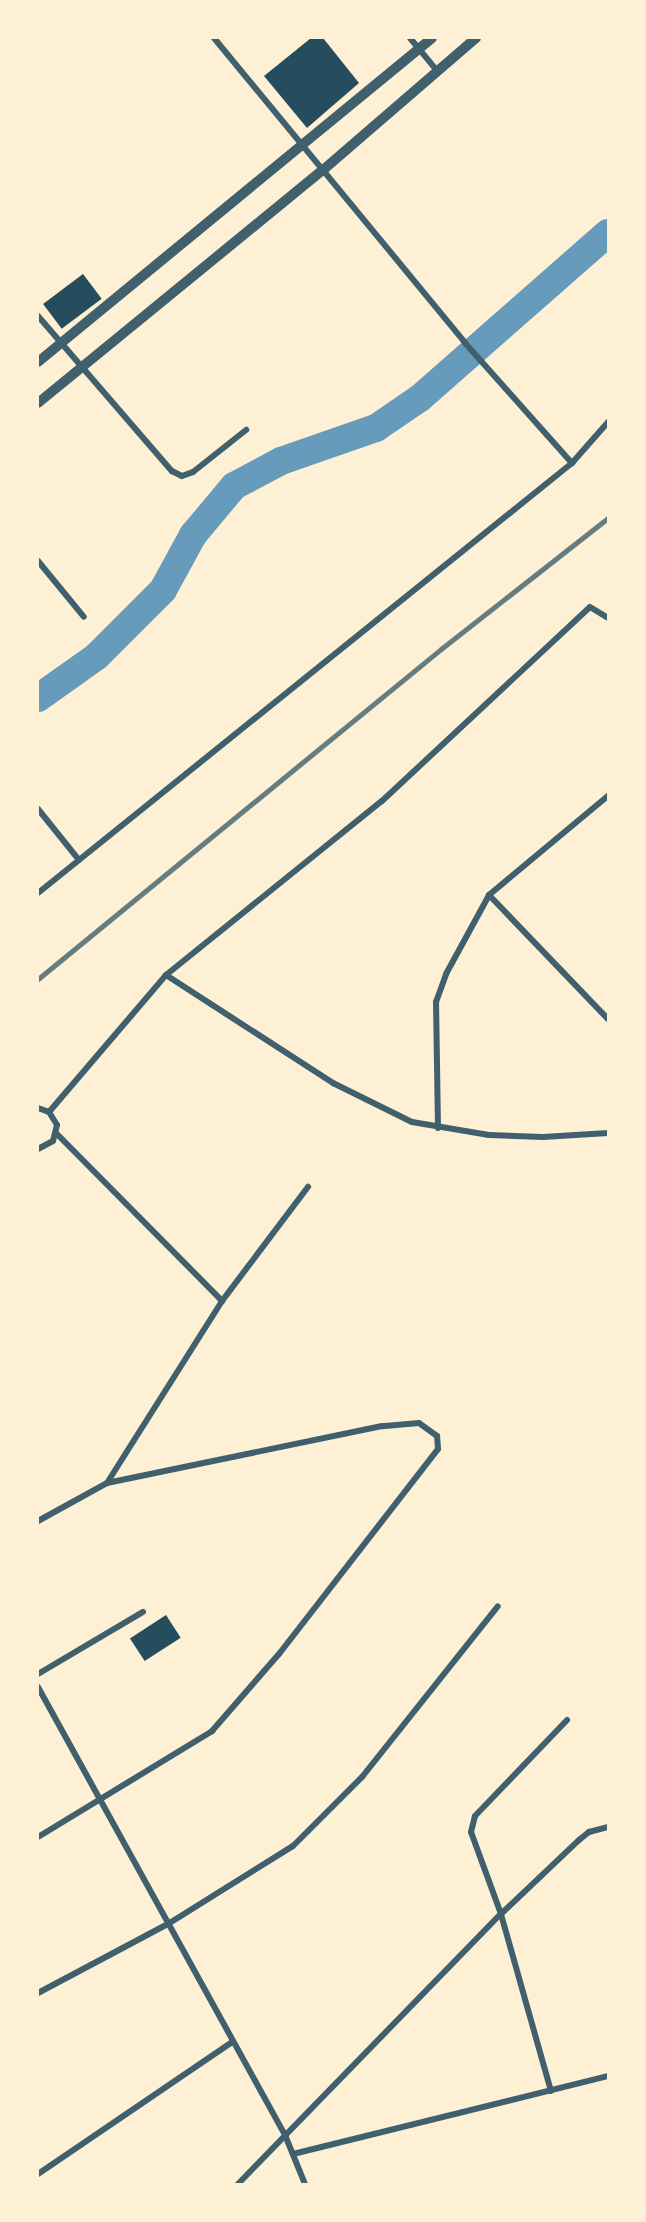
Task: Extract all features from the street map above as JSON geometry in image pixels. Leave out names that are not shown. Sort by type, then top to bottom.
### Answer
[{"type":"street","points":[[214,38],[465,343],[572,463]]},
{"type":"street","points":[[410,38],[438,72]]},
{"type":"street","points":[[38,362],[432,38]]},
{"type":"street","points":[[38,404],[81,366],[323,170],[476,38]]},
{"type":"street","points":[[38,316],[172,471],[182,476],[246,430]]},
{"type":"street","points":[[38,893],[572,463],[609,422]]},
{"type":"street","points":[[38,561],[84,617]]},
{"type":"street","points":[[49,1112],[166,975],[382,801],[590,607],[609,618]]},
{"type":"street","points":[[438,1128],[436,1002],[446,974],[489,895],[609,796]]},
{"type":"street","points":[[38,809],[79,860]]},
{"type":"street","points":[[489,895],[609,1019]]},
{"type":"street","points":[[166,975],[333,1083],[412,1122],[438,1128],[543,1137],[609,1133]]},
{"type":"street","points":[[38,1108],[49,1112],[57,1125],[57,1134],[48,1146],[38,1149]]},
{"type":"street","points":[[57,1134],[222,1301]]},
{"type":"street","points":[[107,1483],[222,1301],[308,1187]]},
{"type":"street","points":[[38,1521],[107,1483],[382,1426],[419,1423],[437,1436],[438,1449],[234,1708],[192,1746],[38,1838]]},
{"type":"street","points":[[38,1993],[168,1924],[292,1846],[316,1826],[362,1777],[498,1606]]},
{"type":"street","points":[[38,1674],[143,1612]]},
{"type":"street","points":[[38,1687],[231,2043],[285,2135],[306,2184]]},
{"type":"street","points":[[552,2091],[501,1914],[471,1832],[475,1816],[567,1720]]},
{"type":"street","points":[[238,2184],[501,1914],[579,1840],[589,1832],[609,1827]]},
{"type":"street","points":[[38,2174],[231,2043]]},
{"type":"street","points":[[293,2154],[609,2076]]},
{"type":"building","points":[[311,38],[323,38],[359,83],[307,128],[264,76]]},
{"type":"building","points":[[83,274],[102,299],[62,329],[43,304]]},
{"type":"building","points":[[166,1615],[181,1638],[145,1661],[130,1638]]},
{"type":"waterway","points":[[38,698],[97,656],[163,590],[193,535],[234,486],[281,461],[376,428],[420,398],[608,233]]},
{"type":"railway","points":[[38,979],[441,649],[608,518]]}]
